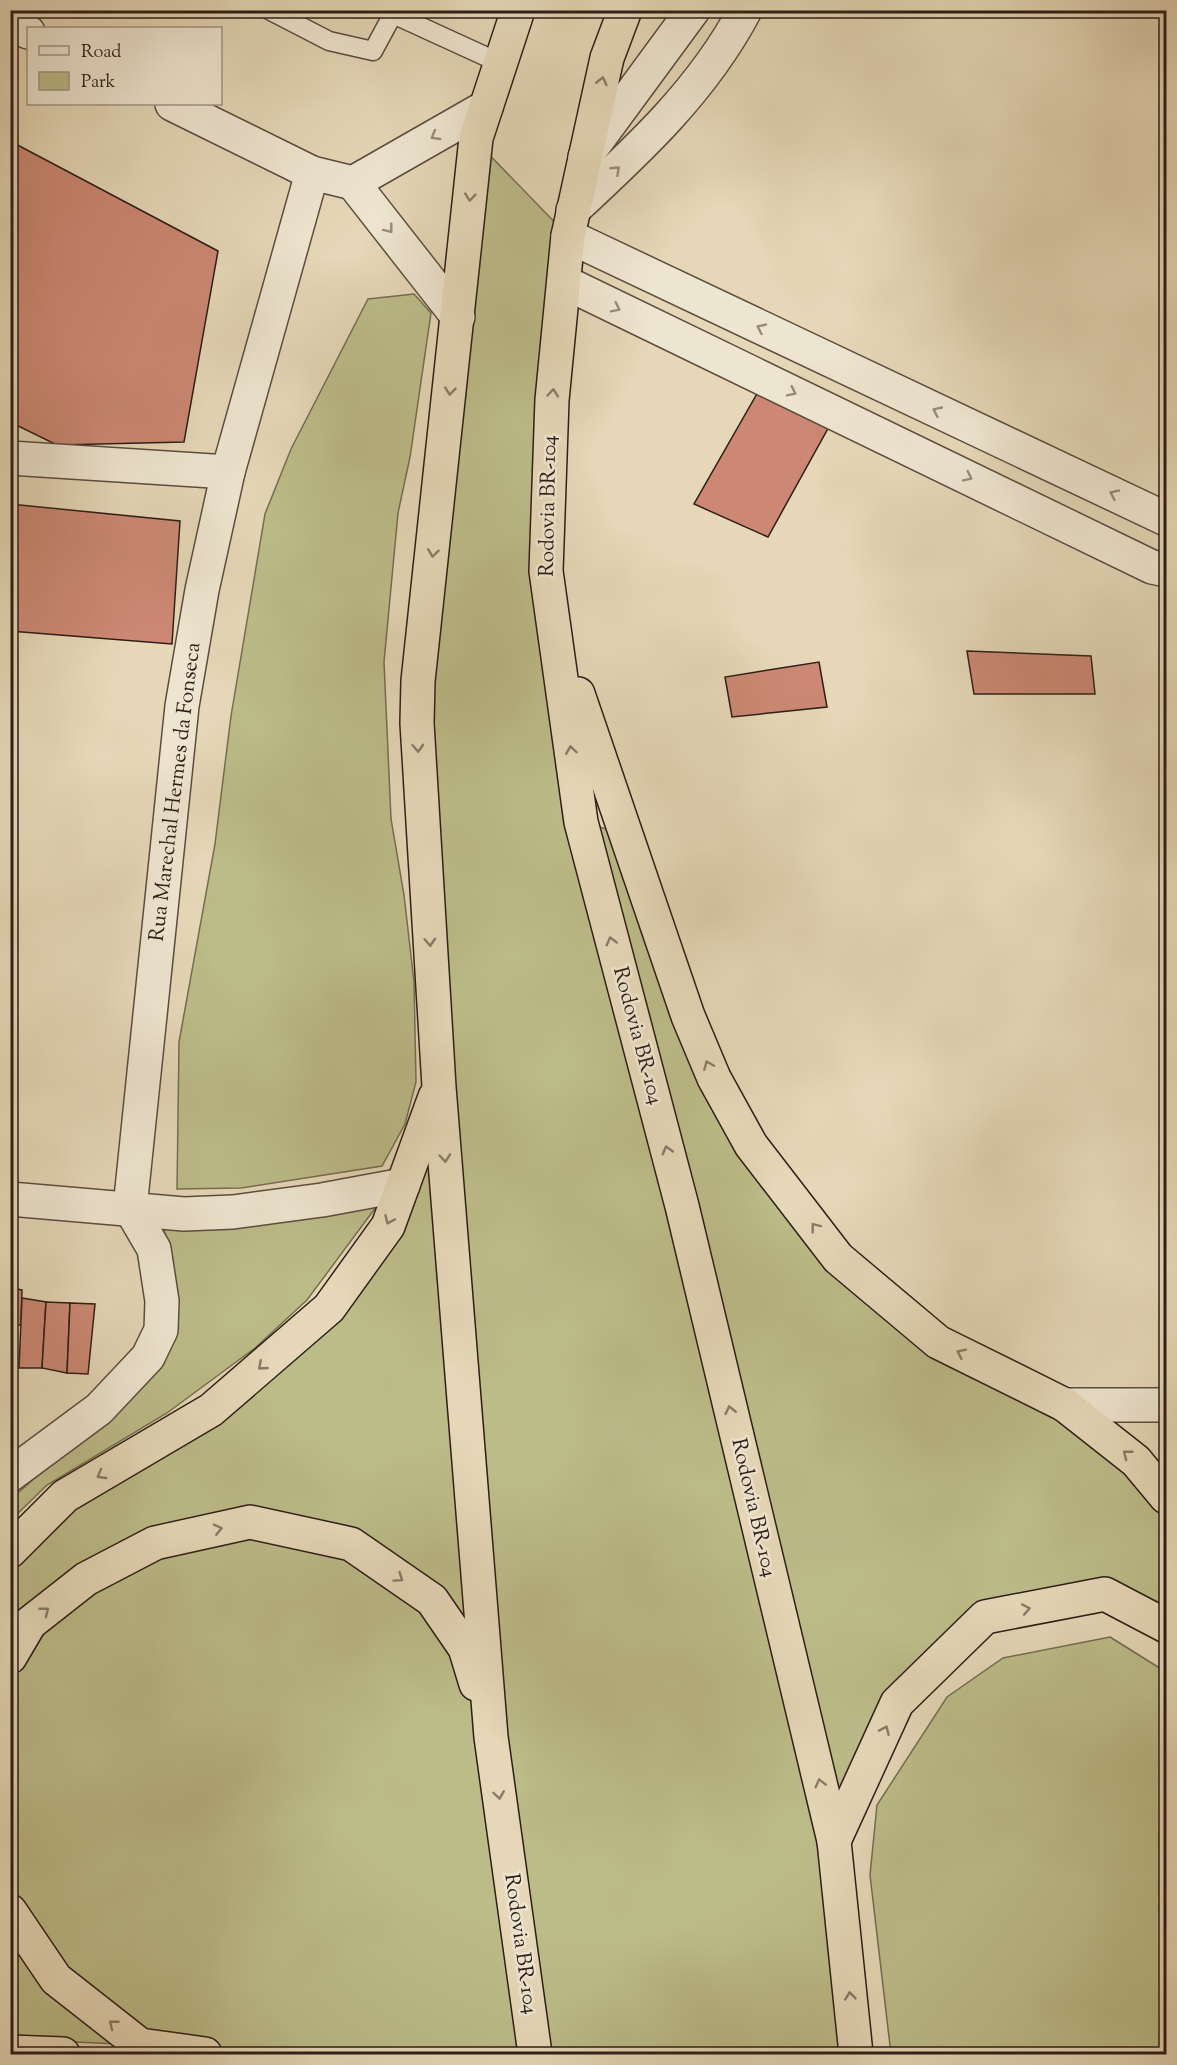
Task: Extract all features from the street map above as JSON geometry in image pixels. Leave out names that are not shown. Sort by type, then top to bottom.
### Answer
[{"type":"highway","name":"Rodovia BR-104","points":[[518,10],[476,138],[418,681],[417,723],[439,1087],[491,1737],[535,2055]]},
{"type":"highway","name":"Rodovia BR-104","points":[[625,10],[607,58],[571,223],[552,400],[546,571],[581,822],[682,1206],[834,1841],[856,2055]]},
{"type":"highway","points":[[553,619],[688,1016],[714,1078],[751,1145],[838,1258],[938,1342],[1065,1406],[1136,1461],[1167,1497]]},
{"type":"highway","points":[[10,1551],[65,1496],[212,1410],[329,1308],[388,1226],[439,1087]]},
{"type":"highway","points":[[10,1658],[30,1623],[86,1579],[155,1543],[250,1522],[351,1544],[432,1600],[465,1648],[491,1737]]},
{"type":"highway","points":[[834,1841],[897,1703],[985,1617],[1105,1594],[1167,1626]]},
{"type":"highway","points":[[10,1911],[56,1978],[140,2045],[206,2055]]},
{"type":"highway","points":[[10,2052],[63,2055]]},
{"type":"street","points":[[585,157],[693,10]]},
{"type":"street","points":[[745,10],[729,42],[688,95],[571,223],[1167,519]]},
{"type":"street","points":[[10,23],[27,32]]},
{"type":"street","points":[[174,105],[312,173],[353,183],[458,317]]},
{"type":"street","points":[[353,183],[486,107]]},
{"type":"street","name":"Rua Marechal Hermes da Fonseca","points":[[130,1208],[182,706],[202,590],[228,472],[312,173]]},
{"type":"street","points":[[564,282],[1160,568],[1167,538]]},
{"type":"street","points":[[10,458],[228,472]]},
{"type":"street","points":[[10,1199],[184,1214],[233,1212],[322,1200],[403,1185]]},
{"type":"street","points":[[10,1475],[99,1409],[148,1357],[161,1330],[162,1301],[154,1248],[130,1208]]},
{"type":"street","points":[[1065,1406],[1167,1405]]},
{"type":"lane","points":[[269,10],[329,41],[373,51],[389,12],[501,63]]},
{"type":"green space","points":[[476,141],[568,236],[549,469],[589,824],[627,835],[688,1016],[838,1258],[1065,1405],[1166,1497],[1166,1626],[1105,1594],[985,1617],[897,1703],[834,1841],[857,2054],[205,2054],[140,2045],[11,2039],[11,1551],[329,1308],[438,1091],[418,681]]},
{"type":"green space","points":[[414,294],[431,313],[410,457],[398,513],[384,662],[391,819],[404,895],[414,982],[416,1082],[405,1124],[382,1166],[241,1188],[177,1189],[179,1042],[215,844],[231,716],[265,514],[291,449],[368,299]]},
{"type":"green space","points":[[376,1207],[307,1300],[255,1348],[167,1413],[47,1485],[11,1520],[11,1499],[164,1364],[172,1255],[162,1224],[221,1229]]},
{"type":"green space","points":[[1110,1637],[1166,1672],[1166,2054],[891,2054],[870,1875],[877,1805],[947,1697],[1003,1658]]},
{"type":"building","points":[[10,141],[218,251],[184,442],[57,445],[10,422]]},
{"type":"building","points":[[762,385],[831,423],[768,537],[694,504]]},
{"type":"building","points":[[10,504],[180,521],[172,644],[10,631]]},
{"type":"building","points":[[967,651],[1091,656],[1095,694],[974,694]]},
{"type":"building","points":[[819,662],[827,707],[732,717],[725,677]]},
{"type":"building","points":[[10,1288],[22,1290],[21,1325],[10,1325]]},
{"type":"building","points":[[22,1298],[46,1302],[42,1368],[19,1368]]},
{"type":"building","points":[[46,1302],[70,1303],[67,1373],[42,1368]]},
{"type":"building","points":[[70,1303],[95,1304],[88,1374],[67,1373]]}]
